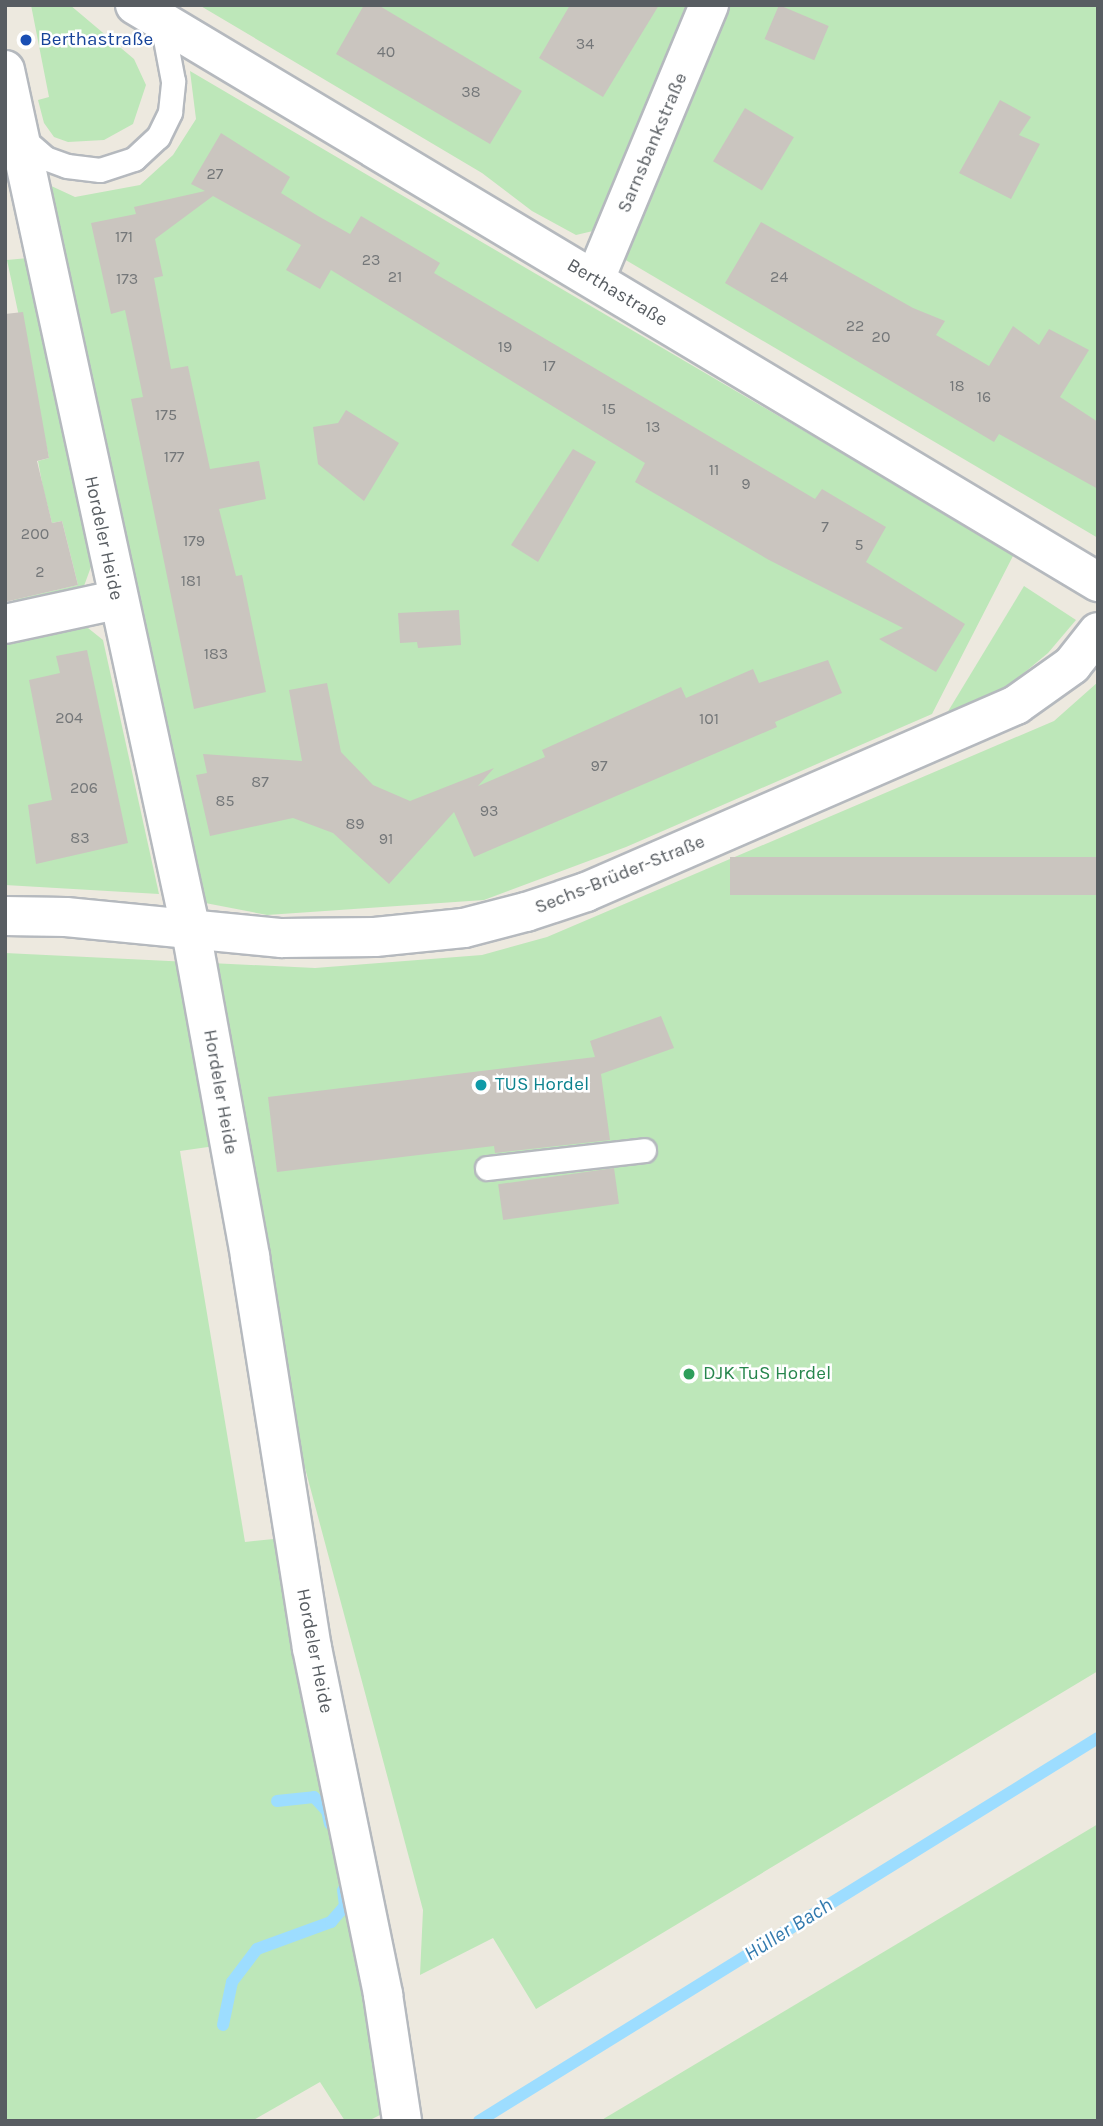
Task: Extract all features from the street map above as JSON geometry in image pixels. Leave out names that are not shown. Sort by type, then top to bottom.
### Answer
[{"type":"street","name":"Sarnsbankstraße","points":[[595,279],[709,5]]},
{"type":"street","name":"Berthastraße","points":[[148,14],[1098,582]]},
{"type":"street","name":"Hordeler Heide","points":[[5,70],[116,600],[191,931],[250,1257],[312,1648],[383,1995],[401,2113]]},
{"type":"street","points":[[5,624],[116,600]]},
{"type":"street","name":"Sechs-Brüder-Straße","points":[[5,916],[66,917],[282,938],[375,937],[464,928],[526,912],[586,892],[1016,705],[1072,665],[1098,632]]},
{"type":"lane","points":[[20,136],[45,158],[67,166],[100,170],[134,159],[158,137],[170,112],[173,81],[148,14]]},
{"type":"lane","points":[[487,1168],[644,1150]]},
{"type":"green space","points":[[31,5],[70,5],[134,59],[146,85],[133,124],[104,140],[68,142],[54,137],[44,123],[38,100],[49,97]]},
{"type":"green space","points":[[199,5],[694,5],[636,157],[593,231],[576,235],[532,211],[482,173]]},
{"type":"green space","points":[[725,5],[1098,5],[1098,538],[624,259]]},
{"type":"green space","points":[[190,71],[1014,554],[932,714],[626,847],[484,900],[267,915],[200,902],[47,184],[75,197],[140,185],[173,155],[196,119]]},
{"type":"green space","points":[[28,258],[92,564],[84,586],[75,591],[14,605],[13,600],[78,585],[62,521],[52,523],[43,488],[38,461],[49,458],[7,260]]},
{"type":"green space","points":[[1024,586],[1076,620],[1048,653],[996,696],[944,718]]},
{"type":"green space","points":[[76,626],[88,628],[103,640],[159,894],[5,885],[5,640]]},
{"type":"green space","name":"DJK TuS Hordel","points":[[1098,682],[1098,1671],[536,2009],[493,1938],[420,1975],[423,1910],[266,1322],[229,1144],[180,1151],[245,1542],[293,1537],[400,2105],[368,2121],[345,2121],[320,2082],[252,2121],[5,2121],[5,953],[315,968],[482,955],[547,937],[1054,721]]},
{"type":"green space","points":[[1098,1824],[1098,2121],[600,2121]]},
{"type":"building","points":[[364,5],[378,5],[522,91],[490,144],[336,54]]},
{"type":"building","points":[[570,5],[659,5],[603,97],[539,58]]},
{"type":"building","points":[[779,5],[829,26],[814,60],[765,39]]},
{"type":"building","points":[[1000,100],[1031,117],[1019,135],[1040,144],[1011,199],[959,173]]},
{"type":"building","points":[[745,108],[794,137],[762,191],[713,161]]},
{"type":"building","points":[[221,133],[290,177],[281,193],[318,216],[350,234],[361,216],[440,263],[434,273],[815,499],[822,489],[886,527],[866,562],[965,624],[936,672],[879,639],[903,628],[769,560],[635,482],[645,463],[331,270],[320,289],[286,270],[301,245],[213,196],[155,239],[163,276],[154,278],[171,369],[188,366],[210,469],[259,461],[266,499],[219,509],[236,576],[242,575],[266,692],[194,709],[131,399],[143,397],[125,310],[111,314],[91,223],[136,214],[134,207],[205,191],[191,184]]},
{"type":"building","points":[[761,222],[913,308],[945,321],[936,335],[989,366],[1013,326],[1039,345],[1049,329],[1089,350],[1060,397],[1098,422],[1098,489],[999,434],[994,442],[725,283]]},
{"type":"building","points":[[23,312],[49,458],[37,461],[52,523],[62,521],[78,585],[5,602],[5,314]]},
{"type":"building","points":[[346,410],[399,443],[364,501],[318,464],[313,427],[338,423]]},
{"type":"building","points":[[573,449],[596,462],[538,562],[511,545]]},
{"type":"building","points":[[459,610],[461,645],[418,648],[417,642],[400,643],[398,613]]},
{"type":"building","points":[[87,650],[128,843],[36,864],[28,805],[52,800],[29,680],[60,673],[56,656]]},
{"type":"building","points":[[828,660],[842,693],[775,722],[777,727],[474,857],[454,812],[389,884],[333,833],[293,818],[210,836],[196,775],[207,773],[203,754],[302,761],[289,690],[327,683],[341,752],[373,785],[410,801],[494,768],[478,786],[545,757],[542,750],[681,687],[686,698],[753,669],[759,683]]},
{"type":"building","points":[[730,857],[1098,857],[1098,895],[730,895]]},
{"type":"building","name":"TUS Hordel","points":[[661,1016],[674,1048],[601,1074],[610,1140],[495,1153],[494,1146],[277,1172],[268,1097],[595,1057],[590,1041]]},
{"type":"building","points":[[614,1168],[619,1204],[503,1220],[498,1184]]},
{"type":"waterway","name":"Hüller Bach","points":[[479,2121],[1098,1738]]},
{"type":"waterway","points":[[277,1801],[314,1797],[327,1811],[330,1824]]},
{"type":"waterway","points":[[223,2025],[232,1982],[257,1949],[331,1922],[345,1906],[343,1890]]},
{"type":"place","name":"Berthastraße","points":[[26,40]]},
{"type":"place","name":"TUS Hordel","points":[[481,1085]]},
{"type":"place","name":"DJK TuS Hordel","points":[[689,1374]]}]
